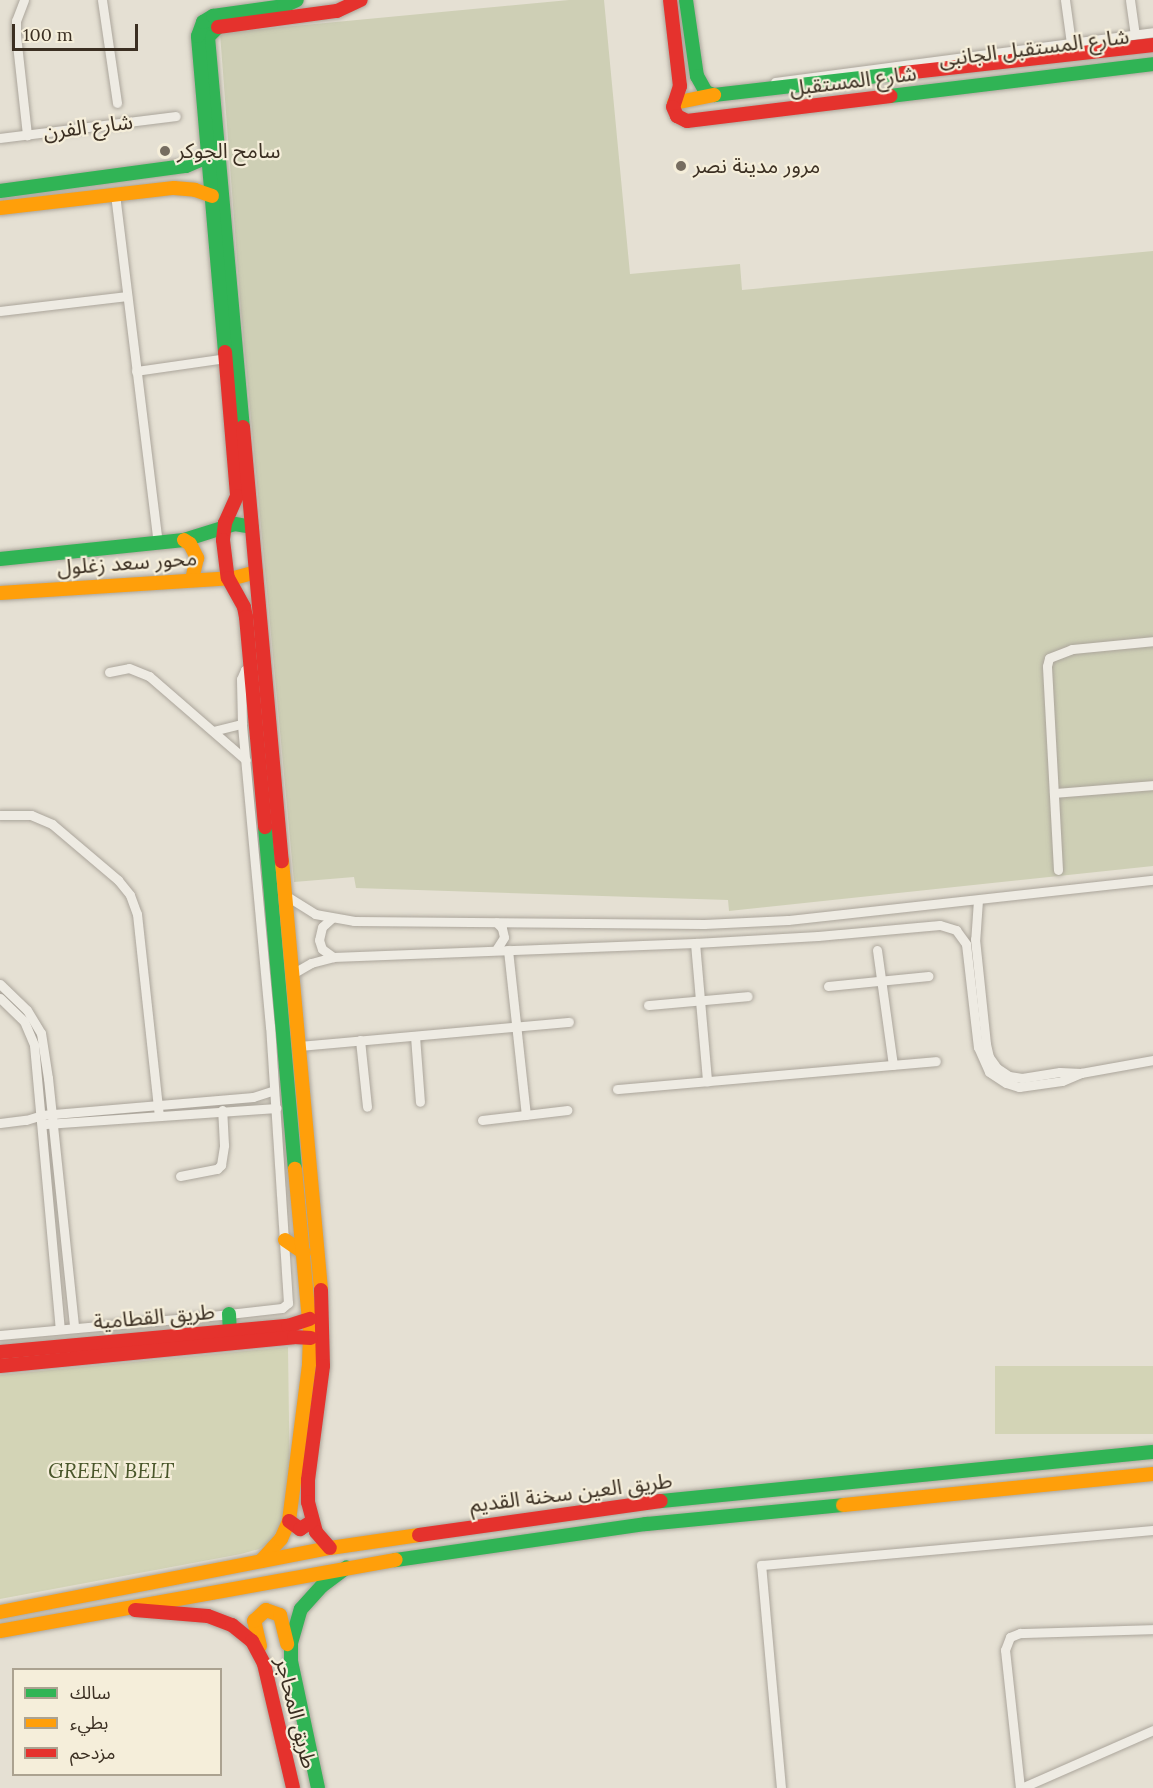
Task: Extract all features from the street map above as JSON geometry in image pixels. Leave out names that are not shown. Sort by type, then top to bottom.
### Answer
[{"type":"main road","points":[[261,1561],[281,1539],[289,1521],[310,1338],[310,1319],[245,612],[228,578],[224,528],[237,490],[199,29],[206,20],[213,16],[270,4],[289,5],[297,0]]},
{"type":"main road","points":[[330,1548],[311,1522],[308,1480],[323,1366],[324,1332],[208,34],[215,27],[337,11],[361,0]]},
{"type":"main road","points":[[664,0],[672,16]]},
{"type":"main road","points":[[670,0],[680,86],[674,103]]},
{"type":"main road","points":[[686,0],[697,76],[706,92],[714,95]]},
{"type":"main road","name":"شارع المستقبل","points":[[1153,45],[739,94],[714,95],[674,103],[677,116],[687,121],[854,109],[973,93],[1012,81],[1069,80],[1153,64]]},
{"type":"main road","points":[[1009,62],[1012,81]]},
{"type":"main road","points":[[0,190],[186,166],[209,156]]},
{"type":"main road","points":[[186,166],[193,177],[187,188]]},
{"type":"main road","points":[[0,208],[187,188],[212,196]]},
{"type":"main road","name":"محور سعد زغلول","points":[[0,559],[184,540],[241,524],[252,527]]},
{"type":"main road","points":[[184,540],[190,544],[197,558],[192,579]]},
{"type":"main road","name":"محور سعد زغلول","points":[[1,593],[228,578],[256,573]]},
{"type":"main road","points":[[285,1240],[304,1253]]},
{"type":"main road","points":[[229,1314],[230,1332]]},
{"type":"main road","name":"طريق القطامية","points":[[0,1352],[288,1326],[310,1319]]},
{"type":"main road","name":"طريق القطامية","points":[[0,1366],[294,1337],[310,1338]]},
{"type":"main road","name":"طريق العين سخنة القديم","points":[[0,1612],[330,1548],[633,1505],[1153,1452]]},
{"type":"main road","name":"طريق العين سخنة القديم","points":[[0,1631],[347,1568],[646,1524],[1153,1474]]},
{"type":"main road","points":[[289,1521],[300,1529],[311,1522]]},
{"type":"main road","name":"طريق المحاجر","points":[[318,1788],[291,1660],[292,1634],[301,1609],[322,1586],[347,1568]]},
{"type":"main road","name":"طريق المحاجر","points":[[124,1610],[208,1616],[221,1619],[247,1637],[264,1664],[293,1788]]},
{"type":"main road","points":[[264,1664],[253,1627],[256,1616],[266,1610],[276,1612],[283,1620],[291,1660]]},
{"type":"street","points":[[24,0],[16,21],[16,35],[27,135]]},
{"type":"street","points":[[102,0],[117,103]]},
{"type":"street","points":[[1065,0],[1071,43]]},
{"type":"street","points":[[1130,0],[1135,34]]},
{"type":"street","name":"شارع المستقبل الجانبى","points":[[739,94],[753,84],[1153,32]]},
{"type":"street","name":"شارع الفرن","points":[[0,138],[176,116]]},
{"type":"street","points":[[115,194],[158,543]]},
{"type":"street","points":[[0,311],[128,296]]},
{"type":"street","points":[[136,371],[226,358]]},
{"type":"street","points":[[1059,870],[1047,666],[1049,658],[1072,649],[1153,640]]},
{"type":"street","points":[[0,1335],[229,1314],[282,1308],[288,1303],[276,1108],[242,724],[241,679],[245,670],[250,667]]},
{"type":"street","points":[[109,672],[119,668],[139,670],[246,760]]},
{"type":"street","points":[[213,731],[242,724]]},
{"type":"street","points":[[1054,793],[1153,785]]},
{"type":"street","points":[[0,815],[31,815],[51,824],[118,880],[130,895],[137,914],[158,1111]]},
{"type":"street","points":[[285,895],[307,910],[332,918],[354,921],[744,923],[1153,880]]},
{"type":"street","points":[[978,900],[975,932],[986,1044],[993,1063],[1003,1072],[1022,1078],[1060,1072],[1081,1073]]},
{"type":"street","points":[[332,918],[322,927],[318,936],[322,949],[333,957]]},
{"type":"street","points":[[496,922],[502,928],[504,937],[496,950]]},
{"type":"street","points":[[292,974],[311,963],[333,957],[695,943],[818,936],[940,925],[960,934],[968,950],[980,1054],[989,1072],[1006,1083],[1019,1087],[1062,1081],[1081,1073],[1153,1060]]},
{"type":"street","points":[[960,934],[975,932]]},
{"type":"street","points":[[695,943],[706,1081]]},
{"type":"street","points":[[508,950],[526,1115]]},
{"type":"street","points":[[877,950],[893,1065]]},
{"type":"street","points":[[828,986],[929,976]]},
{"type":"street","points":[[1,986],[27,1010],[41,1033],[60,1329]]},
{"type":"street","points":[[648,1005],[748,996]]},
{"type":"street","points":[[0,998],[24,1022],[34,1045],[47,1119],[74,1327]]},
{"type":"street","points":[[298,1046],[569,1023]]},
{"type":"street","points":[[415,1036],[420,1102]]},
{"type":"street","points":[[360,1040],[367,1107]]},
{"type":"street","points":[[617,1089],[936,1061]]},
{"type":"street","points":[[158,1111],[259,1096],[274,1090]]},
{"type":"street","points":[[0,1124],[26,1120],[158,1111],[276,1108]]},
{"type":"street","points":[[180,1176],[217,1168],[221,1165],[224,1145],[222,1110]]},
{"type":"street","points":[[482,1120],[567,1110]]},
{"type":"street","points":[[781,1788],[761,1565],[1153,1530]]},
{"type":"street","points":[[1153,1629],[1020,1633],[1010,1637],[1005,1650],[1020,1788],[1153,1730]]},
{"type":"green space","points":[[569,0],[604,0],[630,274],[740,264],[742,290],[1153,251],[1153,866],[729,911],[728,900],[356,888],[354,877],[294,882],[241,311],[220,33]]},
{"type":"green space","name":"GREEN BELT","points":[[288,1347],[290,1498],[285,1517],[270,1542],[259,1549],[241,1554],[0,1599],[0,1375]]},
{"type":"green space","points":[[995,1366],[1153,1366],[1153,1434],[995,1434]]},
{"type":"traffic: fast","points":[[225,352],[198,36],[203,22],[213,16],[284,6],[297,0]]},
{"type":"traffic: fast","points":[[686,0],[697,76],[706,92],[714,95],[904,73]]},
{"type":"traffic: fast","points":[[218,27],[208,37],[243,427]]},
{"type":"traffic: fast","points":[[890,96],[1153,64]]},
{"type":"traffic: fast","points":[[0,191],[186,166],[209,156]]},
{"type":"traffic: fast","points":[[0,559],[184,540],[235,524],[252,527]]},
{"type":"traffic: fast","points":[[265,827],[295,1169]]},
{"type":"traffic: fast","points":[[229,1314],[230,1332]]},
{"type":"traffic: fast","points":[[661,1501],[1153,1452]]},
{"type":"traffic: fast","points":[[396,1560],[646,1524],[843,1505]]},
{"type":"traffic: fast","points":[[318,1788],[291,1661],[291,1643],[301,1609],[322,1586],[347,1567]]},
{"type":"traffic: slow","points":[[674,103],[714,95]]},
{"type":"traffic: slow","points":[[0,208],[174,188],[195,190],[212,196]]},
{"type":"traffic: slow","points":[[184,540],[190,544],[197,558],[192,579]]},
{"type":"traffic: slow","points":[[0,593],[234,578],[256,572]]},
{"type":"traffic: slow","points":[[282,861],[321,1290]]},
{"type":"traffic: slow","points":[[261,1561],[281,1539],[289,1521],[309,1364],[310,1331],[295,1169]]},
{"type":"traffic: slow","points":[[285,1240],[304,1253]]},
{"type":"traffic: slow","points":[[843,1505],[1153,1474]]},
{"type":"traffic: slow","points":[[0,1612],[330,1548],[419,1535]]},
{"type":"traffic: slow","points":[[0,1631],[396,1560]]},
{"type":"traffic: slow","points":[[260,1646],[254,1621],[266,1610],[280,1615],[287,1644]]},
{"type":"traffic: jam","points":[[218,27],[337,11],[361,0]]},
{"type":"traffic: jam","points":[[670,0],[680,86],[673,107],[677,116],[687,121],[890,96]]},
{"type":"traffic: jam","points":[[904,73],[1153,45]]},
{"type":"traffic: jam","points":[[225,352],[237,496],[225,523],[223,540],[228,578],[244,607],[246,617],[265,827]]},
{"type":"traffic: jam","points":[[243,427],[282,861]]},
{"type":"traffic: jam","points":[[321,1290],[323,1366],[308,1480],[308,1502],[316,1532],[330,1548]]},
{"type":"traffic: jam","points":[[0,1352],[288,1326],[310,1319]]},
{"type":"traffic: jam","points":[[0,1366],[294,1337],[311,1338]]},
{"type":"traffic: jam","points":[[419,1535],[661,1501]]},
{"type":"traffic: jam","points":[[289,1521],[300,1529],[311,1522]]},
{"type":"traffic: jam","points":[[135,1610],[208,1616],[232,1625],[252,1641],[264,1664],[293,1788]]},
{"type":"place","name":"سامح الجوكر","points":[[165,151]]},
{"type":"place","name":"مرور مدينة نصر","points":[[681,166]]}]
